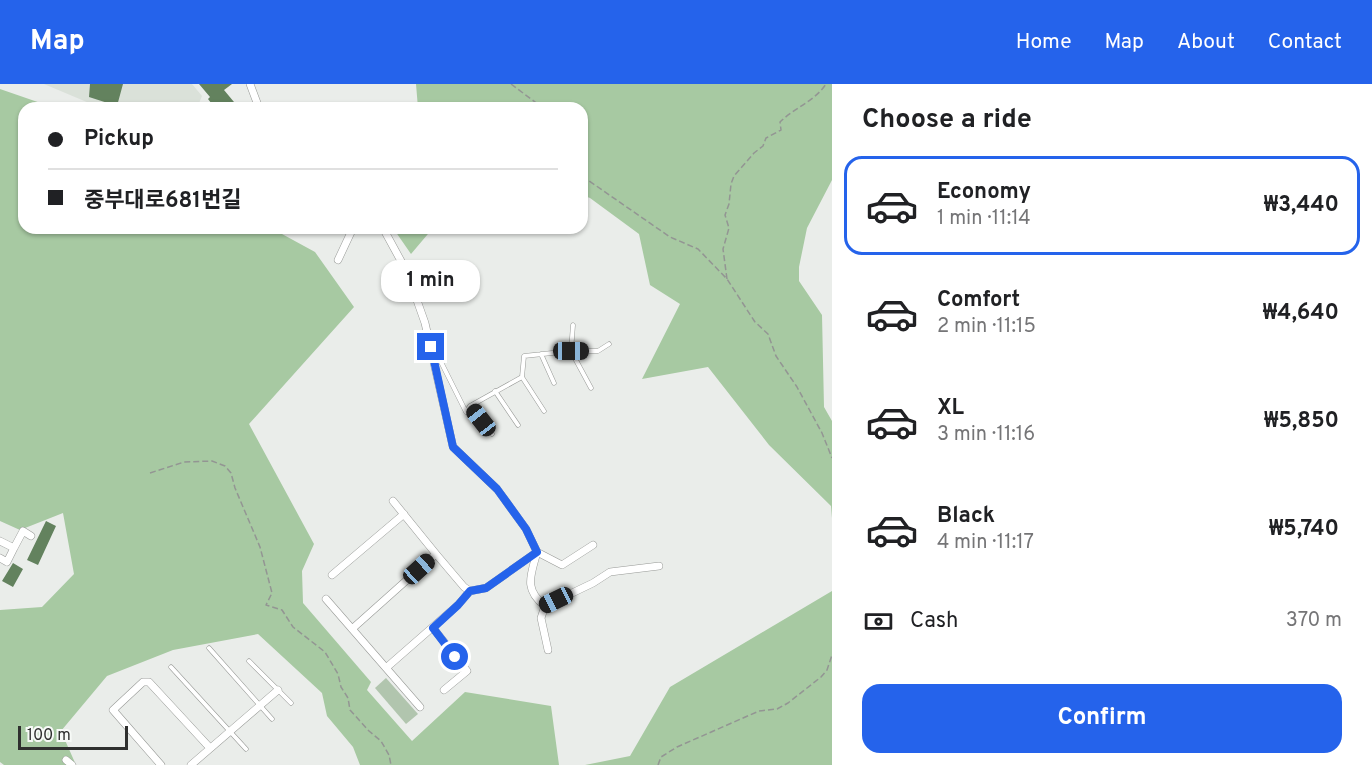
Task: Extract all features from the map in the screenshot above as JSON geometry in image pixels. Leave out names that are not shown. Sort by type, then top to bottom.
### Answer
[{"type":"street","points":[[250,84],[257,102]]},
{"type":"street","points":[[338,260],[351,234]]},
{"type":"street","points":[[386,234],[407,272],[425,323],[453,447],[497,489],[526,529],[537,552],[562,565],[593,545]]},
{"type":"street","points":[[393,501],[470,591]]},
{"type":"street","points":[[332,574],[404,514]]},
{"type":"street","points":[[0,558],[7,562],[23,531],[31,536]]},
{"type":"street","points":[[0,541],[14,548]]},
{"type":"street","points":[[386,668],[433,628],[470,591],[486,588],[537,552]]},
{"type":"street","points":[[537,552],[529,581],[534,597],[544,606]]},
{"type":"street","points":[[352,629],[436,554]]},
{"type":"street","points":[[544,606],[593,583],[610,572],[659,566]]},
{"type":"street","points":[[326,599],[420,707]]},
{"type":"street","points":[[544,606],[541,618],[548,650]]},
{"type":"street","points":[[433,628],[467,671],[444,690]]},
{"type":"street","points":[[161,765],[112,710],[143,682],[149,682],[210,748]]},
{"type":"street","points":[[191,765],[278,690]]},
{"type":"lane","points":[[573,325],[571,351],[591,388]]},
{"type":"lane","points":[[544,411],[522,377],[524,356],[571,351],[598,351],[609,344]]},
{"type":"lane","points":[[431,347],[466,412],[470,406],[522,377]]},
{"type":"lane","points":[[541,354],[554,383]]},
{"type":"lane","points":[[495,391],[518,425]]},
{"type":"lane","points":[[470,406],[492,434]]},
{"type":"lane","points":[[208,648],[272,719]]},
{"type":"lane","points":[[249,661],[291,703]]},
{"type":"lane","points":[[171,667],[246,749]]},
{"type":"path","points":[[511,84],[535,102]]},
{"type":"path","points":[[727,279],[723,249],[729,228],[725,215],[734,176],[763,146],[766,138],[781,130],[780,122],[792,110],[800,108],[822,91],[826,84]]},
{"type":"path","points":[[588,180],[670,237],[698,249],[727,279],[755,322],[768,334],[776,356],[802,396],[822,433],[832,458]]},
{"type":"path","points":[[150,473],[184,462],[201,460],[225,466],[231,473],[260,548],[272,593],[266,605],[282,610],[293,627],[325,652],[338,674],[341,687],[348,698],[350,710],[381,741],[389,755],[391,765]]},
{"type":"path","points":[[658,765],[661,757],[677,747],[759,711],[777,709],[788,703],[821,677],[827,670],[832,655]]},
{"type":"shaded area","points":[[44,84],[192,84],[202,96],[200,102],[87,102]]},
{"type":"green space","points":[[416,84],[832,84],[832,180],[807,228],[799,267],[799,281],[822,315],[824,407],[832,421],[832,518],[831,506],[769,445],[708,367],[642,379],[680,304],[650,285],[639,234],[588,197],[588,102],[418,102]]},
{"type":"green space","points":[[0,89],[38,102],[18,102],[18,234],[282,234],[315,252],[354,307],[249,424],[314,544],[302,571],[303,603],[371,682],[367,690],[412,741],[465,692],[551,706],[559,765],[360,765],[353,747],[327,716],[322,693],[258,634],[173,650],[107,676],[61,731],[76,765],[4,765],[0,762],[0,610],[42,607],[74,574],[63,513],[20,530],[0,521]]},
{"type":"green space","points":[[397,234],[428,234],[411,254]]},
{"type":"green space","points":[[832,591],[832,765],[585,765],[630,756],[670,687]]},
{"type":"green space","points":[[386,678],[418,714],[406,724],[375,688]]},
{"type":"building","points":[[90,84],[123,84],[118,102],[105,102],[89,97]]},
{"type":"building","points":[[199,84],[232,84],[224,90],[234,102],[210,102],[208,99],[210,97]]},
{"type":"building","points":[[46,521],[56,526],[38,565],[27,560]]},
{"type":"building","points":[[13,563],[23,569],[13,587],[2,581]]},
{"type":"route","points":[[431,347],[453,447],[497,489],[526,529],[537,552],[486,588],[470,591],[433,628],[455,657]]}]
